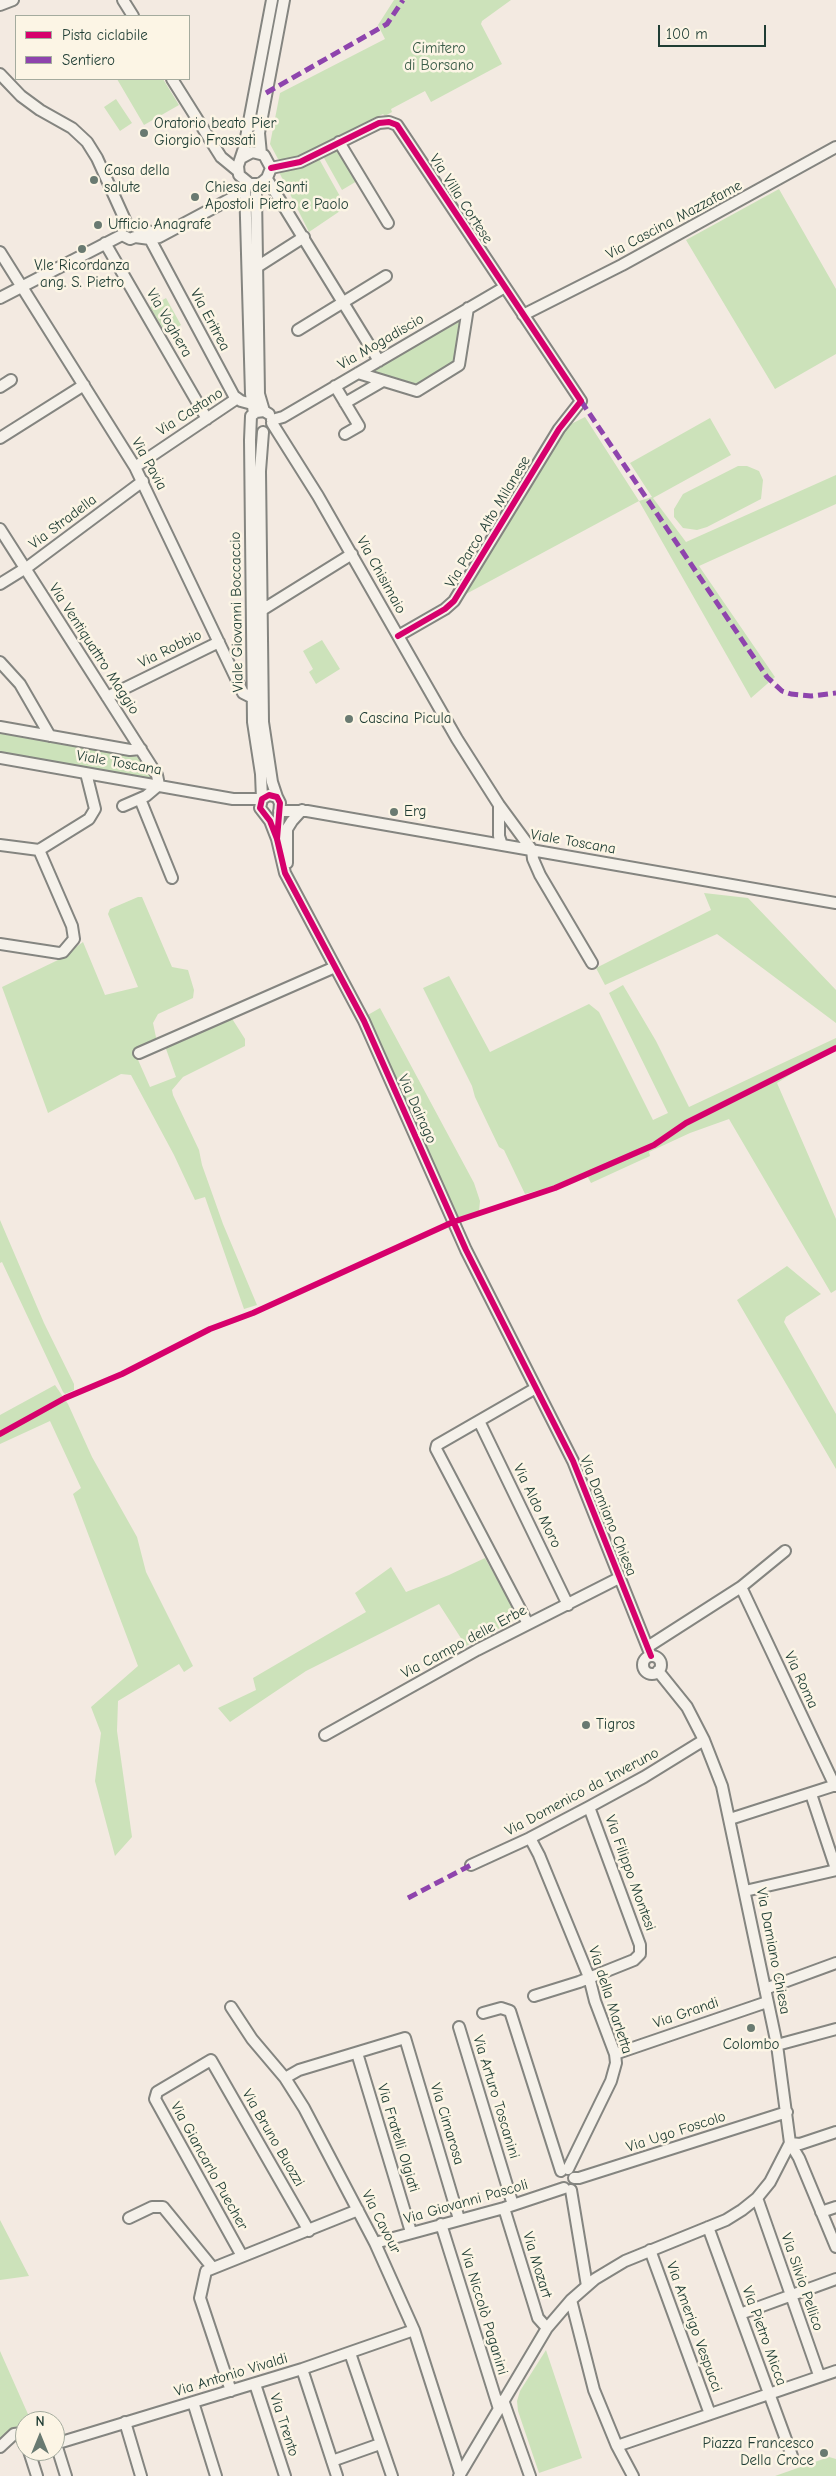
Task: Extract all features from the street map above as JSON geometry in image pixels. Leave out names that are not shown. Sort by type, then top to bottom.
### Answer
[{"type":"street","points":[[0,5],[13,0]]},
{"type":"street","points":[[123,0],[132,15]]},
{"type":"street","points":[[238,171],[272,0]]},
{"type":"street","points":[[261,154],[259,133],[284,0]]},
{"type":"street","points":[[0,74],[21,96],[40,110],[72,128],[87,142],[98,158],[126,222]]},
{"type":"street","points":[[173,80],[221,156],[238,171],[245,182]]},
{"type":"street","name":"Via Villa Cortese","points":[[271,168],[300,162],[381,122],[397,125],[581,401]]},
{"type":"street","points":[[339,142],[388,223]]},
{"type":"street","name":"Via Cascina Mazzafame","points":[[523,315],[622,265],[836,147]]},
{"type":"street","points":[[241,158],[252,152],[261,154],[267,158],[271,168],[256,194],[259,394],[257,409]]},
{"type":"street","points":[[137,233],[150,239],[168,231],[232,198],[241,190],[245,182]]},
{"type":"street","points":[[245,182],[263,182]]},
{"type":"street","name":"Viale Giovanni Boccaccio","points":[[245,182],[257,409],[250,424],[253,698],[254,729],[261,776],[262,799]]},
{"type":"street","points":[[263,182],[304,237],[379,361]]},
{"type":"street","points":[[126,222],[135,224],[137,233]]},
{"type":"street","points":[[122,235],[122,228],[126,222]]},
{"type":"street","points":[[122,235],[130,239],[137,233],[168,231]]},
{"type":"street","points":[[0,298],[122,235]]},
{"type":"street","points":[[257,267],[304,237]]},
{"type":"street","name":"Via Eritrea","points":[[150,239],[236,399]]},
{"type":"street","name":"Via Voghera","points":[[105,243],[207,418]]},
{"type":"street","name":"Via Pavia","points":[[0,252],[23,286],[143,481],[243,693],[253,698]]},
{"type":"street","points":[[298,330],[386,276]]},
{"type":"street","name":"Via Mogadiscio","points":[[269,427],[335,386],[505,287]]},
{"type":"street","points":[[358,373],[417,391],[457,367],[468,308]]},
{"type":"street","points":[[0,387],[11,380]]},
{"type":"street","points":[[345,403],[383,381]]},
{"type":"street","points":[[0,438],[84,385]]},
{"type":"street","points":[[335,386],[358,426],[346,434]]},
{"type":"street","points":[[236,399],[269,414],[269,427],[254,430],[250,424]]},
{"type":"street","name":"Via Castano","points":[[135,467],[236,399]]},
{"type":"street","name":"Via Parco Alto Milanese","points":[[398,636],[445,609],[454,601],[559,429],[581,401]]},
{"type":"street","name":"Viale Giovanni Boccaccio","points":[[269,427],[260,470],[264,730],[272,782],[278,799]]},
{"type":"street","name":"Via Chisimaio","points":[[269,427],[281,438],[318,496],[454,734],[499,805],[532,850],[533,860],[540,874],[592,963]]},
{"type":"street","name":"Via Stradella","points":[[0,584],[25,568],[143,481]]},
{"type":"street","name":"Via Ventiquattro Maggio","points":[[0,529],[158,775],[159,786]]},
{"type":"street","points":[[262,610],[352,554]]},
{"type":"street","name":"Via Robbio","points":[[107,697],[220,642]]},
{"type":"street","points":[[0,662],[20,684],[50,736]]},
{"type":"street","name":"Viale Toscana","points":[[0,727],[130,750],[141,749]]},
{"type":"street","name":"Viale Toscana","points":[[0,758],[233,798],[262,799]]},
{"type":"street","points":[[0,845],[40,850],[93,815],[95,806],[86,773]]},
{"type":"street","points":[[123,806],[140,799],[159,786]]},
{"type":"street","points":[[269,795],[278,799],[277,839],[260,804],[262,799],[269,795]]},
{"type":"street","name":"Viale Toscana","points":[[233,798],[263,813]]},
{"type":"street","points":[[140,799],[172,878]]},
{"type":"street","name":"Viale Toscana","points":[[278,799],[303,810]]},
{"type":"street","name":"Via Chisimaio","points":[[499,805],[499,834],[502,845]]},
{"type":"street","points":[[288,879],[287,833],[292,821],[303,810]]},
{"type":"street","name":"Viale Toscana","points":[[279,811],[303,810],[836,903]]},
{"type":"street","points":[[263,813],[271,816],[279,811]]},
{"type":"street","points":[[479,841],[495,830],[500,821]]},
{"type":"street","points":[[502,845],[511,838],[512,824]]},
{"type":"street","name":"Via Dairago","points":[[277,839],[281,860],[288,879],[372,1038],[466,1250],[536,1388]]},
{"type":"street","points":[[0,944],[59,953],[64,952],[74,939],[72,926],[40,850]]},
{"type":"street","points":[[139,1053],[335,967]]},
{"type":"street","points":[[528,1624],[436,1449],[437,1445],[536,1388]]},
{"type":"street","name":"Via Damiano Chiesa","points":[[536,1388],[572,1461],[650,1651],[644,1662],[644,1669],[651,1674],[658,1671],[687,1707],[704,1740],[722,1786],[777,2046],[788,2112],[790,2143],[799,2158],[836,2247]]},
{"type":"street","name":"Via Aldo Moro","points":[[478,1421],[568,1605]]},
{"type":"street","points":[[650,1651],[741,1587],[785,1552]]},
{"type":"street","name":"Via Campo delle Erbe","points":[[324,1735],[424,1678],[619,1578]]},
{"type":"street","name":"Via Roma","points":[[741,1587],[835,1786]]},
{"type":"street","name":"Via Domenico da Inveruno","points":[[471,1865],[530,1838],[590,1807],[644,1778],[704,1740]]},
{"type":"street","points":[[730,1819],[835,1786]]},
{"type":"street","points":[[745,1890],[836,1870],[811,1794]]},
{"type":"street","name":"Via Filippo Montesi","points":[[589,1977],[634,1960],[640,1954],[640,1945],[590,1807]]},
{"type":"street","name":"Via della Marletta","points":[[530,1838],[539,1855],[589,1977],[595,2001],[615,2054],[616,2063],[611,2081],[568,2173],[574,2186],[567,2189]]},
{"type":"street","points":[[765,1989],[836,1963]]},
{"type":"street","points":[[534,1996],[589,1977]]},
{"type":"street","name":"Via Grandi","points":[[615,2054],[767,2002]]},
{"type":"street","name":"Via Cavour","points":[[230,2007],[252,2039],[285,2078],[304,2108],[375,2243],[414,2330],[459,2475]]},
{"type":"street","points":[[483,2014],[501,2008],[510,2011],[568,2173],[567,2189],[587,2286]]},
{"type":"street","name":"Via Arturo Toscanini","points":[[459,2027],[508,2206]]},
{"type":"street","points":[[777,2046],[836,2029]]},
{"type":"street","name":"Via Cimarosa","points":[[357,2053],[405,2038],[459,2219]]},
{"type":"street","points":[[285,2078],[299,2070],[357,2053]]},
{"type":"street","name":"Via Fratelli Olgiati","points":[[357,2053],[411,2232]]},
{"type":"street","name":"Via Bruno Buozzi","points":[[211,2060],[309,2231]]},
{"type":"street","name":"Via Giancarlo Puecher","points":[[211,2060],[157,2092],[154,2099],[242,2256]]},
{"type":"street","name":"Via Ugo Foscolo","points":[[568,2173],[578,2178],[788,2112]]},
{"type":"street","points":[[459,2475],[547,2328],[571,2300],[587,2286],[625,2261],[737,2213],[757,2198],[775,2174],[790,2143],[800,2144],[836,2132]]},
{"type":"street","name":"Via Giovanni Pascoli","points":[[375,2243],[567,2189]]},
{"type":"street","name":"Via Silvio Pellico","points":[[757,2198],[819,2376]]},
{"type":"street","name":"Via Mozart","points":[[508,2206],[538,2318],[547,2328]]},
{"type":"street","points":[[821,2212],[836,2206]]},
{"type":"street","points":[[128,2218],[152,2208],[163,2208],[212,2267]]},
{"type":"street","points":[[231,2391],[200,2298],[206,2271],[358,2210]]},
{"type":"street","name":"Via Niccolò Paganini","points":[[441,2224],[501,2405],[530,2476]]},
{"type":"street","name":"Via Pietro Micca","points":[[708,2227],[792,2456]]},
{"type":"street","name":"Via Amerigo Vespucci","points":[[650,2250],[710,2414]]},
{"type":"street","points":[[740,2314],[836,2279]]},
{"type":"street","points":[[571,2300],[594,2390],[617,2446],[633,2476]]},
{"type":"street","name":"Via Antonio Vivaldi","points":[[65,2441],[255,2384],[414,2330]]},
{"type":"street","points":[[350,2353],[392,2476]]},
{"type":"street","points":[[302,2369],[337,2476]]},
{"type":"street","points":[[617,2446],[836,2371]]},
{"type":"street","name":"Via Trento","points":[[255,2384],[285,2476]]},
{"type":"street","points":[[193,2402],[216,2476]]},
{"type":"street","points":[[125,2422],[141,2476]]},
{"type":"street","points":[[0,2447],[15,2434]]},
{"type":"street","points":[[332,2461],[380,2444]]},
{"type":"street","points":[[33,2461],[37,2476]]},
{"type":"street","points":[[61,2461],[66,2476]]},
{"type":"green space","name":"Cimitero di Borsano","points":[[394,0],[511,0],[482,21],[481,24],[502,64],[431,102],[425,91],[391,109],[392,112],[385,116],[383,114],[295,159],[284,161],[278,159],[270,144],[280,93],[385,39],[378,25]]},
{"type":"green space","points":[[118,80],[164,80],[179,105],[144,125]]},
{"type":"green space","points":[[116,99],[132,123],[120,131],[104,107]]},
{"type":"green space","points":[[339,149],[357,181],[342,190],[324,158]]},
{"type":"green space","points":[[318,157],[346,207],[309,232],[278,170]]},
{"type":"green space","points":[[779,189],[836,289],[836,354],[775,389],[686,240]]},
{"type":"green space","points":[[166,298],[181,325],[166,334],[150,307]]},
{"type":"green space","points":[[462,320],[455,364],[417,388],[369,372]]},
{"type":"green space","points":[[585,417],[639,501],[466,594],[569,425]]},
{"type":"green space","points":[[710,418],[731,455],[653,498],[686,542],[836,475],[836,504],[699,566],[775,677],[751,698],[639,501],[652,497],[630,463]]},
{"type":"green space","points":[[738,466],[747,466],[759,471],[763,480],[761,499],[707,527],[697,530],[683,528],[674,517],[674,509],[683,494]]},
{"type":"green space","points":[[322,640],[340,669],[316,684],[309,672],[313,669],[303,651]]},
{"type":"green space","points":[[0,732],[138,757],[155,780],[0,753]]},
{"type":"green space","points":[[704,893],[748,898],[836,990],[836,1023],[717,934],[605,985],[596,968],[711,910]]},
{"type":"green space","points":[[142,897],[172,967],[188,970],[194,990],[193,998],[158,1014],[153,1023],[157,1042],[135,1053],[150,1087],[176,1077],[165,1046],[231,1017],[245,1039],[245,1046],[183,1077],[172,1090],[199,1150],[202,1165],[223,1224],[257,1305],[244,1309],[205,1197],[195,1200],[174,1155],[131,1075],[121,1074],[48,1113],[2,987],[58,960],[83,942],[105,995],[138,987],[108,914],[110,909]]},
{"type":"green space","points":[[449,976],[490,1052],[589,1004],[599,1012],[653,1120],[668,1113],[609,993],[623,985],[656,1041],[689,1107],[836,1038],[836,1046],[777,1083],[836,1219],[836,1290],[831,1293],[729,1119],[690,1133],[649,1152],[650,1156],[591,1183],[585,1172],[554,1186],[525,1194],[504,1150],[499,1147],[475,1097],[472,1086],[423,988]]},
{"type":"green space","points":[[380,1008],[474,1183],[480,1201],[479,1211],[464,1217],[456,1217],[366,1016]]},
{"type":"green space","points":[[0,1220],[44,1323],[74,1384],[74,1390],[65,1394],[2,1262],[0,1263]]},
{"type":"green space","points":[[787,1266],[821,1294],[786,1317],[784,1322],[836,1414],[836,1469],[737,1300]]},
{"type":"green space","points":[[55,1385],[68,1404],[92,1457],[137,1537],[146,1572],[193,1666],[184,1672],[179,1664],[118,1701],[117,1731],[132,1837],[115,1856],[95,1781],[101,1733],[91,1707],[138,1666],[73,1494],[81,1488],[50,1421],[0,1444],[0,1415]]},
{"type":"green space","points":[[485,1558],[519,1618],[466,1646],[439,1604],[306,1671],[230,1722],[218,1708],[256,1690],[253,1678],[366,1612],[355,1593],[391,1567],[406,1592]]},
{"type":"green space","points":[[0,2220],[29,2276],[0,2280]]},
{"type":"green space","points":[[546,2350],[582,2458],[539,2473],[518,2411],[517,2401],[520,2391]]},
{"type":"green space","points":[[0,2351],[27,2411],[15,2411],[15,2436],[0,2443]]},
{"type":"green space","points":[[829,2457],[836,2459],[836,2476],[775,2476]]},
{"type":"marked path","points":[[266,93],[387,24],[403,0]]},
{"type":"marked path","points":[[581,401],[767,677],[782,691],[791,694],[811,696],[836,693]]},
{"type":"marked path","points":[[408,1898],[471,1865]]},
{"type":"cycle path","points":[[271,168],[300,162],[379,123],[389,122],[397,125],[581,401],[559,429],[454,601],[445,609],[398,636]]},
{"type":"cycle path","points":[[277,839],[280,803],[277,797],[269,795],[262,799],[260,808],[270,821],[277,839],[285,873],[364,1021],[466,1250],[573,1461],[651,1656]]},
{"type":"cycle path","points":[[0,1434],[65,1398],[122,1374],[210,1329],[253,1313],[453,1222],[555,1188],[654,1145],[686,1123],[836,1048]]},
{"type":"place","name":"Oratorio beato Pier Giorgio Frassati","points":[[144,133]]},
{"type":"place","name":"Casa della salute","points":[[94,180]]},
{"type":"place","name":"Chiesa dei Santi Apostoli Pietro e Paolo","points":[[195,197]]},
{"type":"place","name":"Ufficio Anagrafe","points":[[98,225]]},
{"type":"place","name":"V.le Ricordanza ang. S. Pietro","points":[[82,249]]},
{"type":"place","name":"Cascina Picula","points":[[349,719]]},
{"type":"place","name":"Erg","points":[[394,812]]},
{"type":"place","name":"Tigros","points":[[586,1725]]},
{"type":"place","name":"Colombo","points":[[751,2028]]},
{"type":"place","name":"Piazza Francesco Della Croce","points":[[824,2453]]}]
